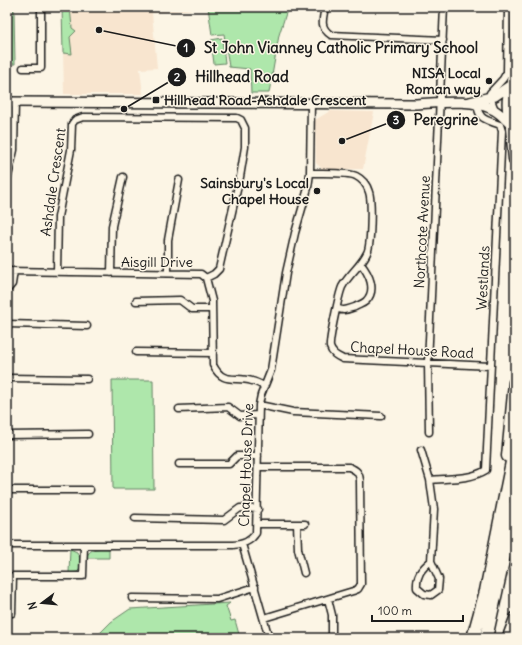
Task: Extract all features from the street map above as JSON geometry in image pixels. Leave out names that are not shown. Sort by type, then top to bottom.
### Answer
[{"type":"highway","points":[[513,128],[515,159]]},
{"type":"highway","points":[[502,515],[515,383]]},
{"type":"highway","points":[[473,638],[486,591],[515,447]]},
{"type":"highway","points":[[486,638],[515,506]]},
{"type":"street","points":[[23,68],[40,68],[41,7]]},
{"type":"street","points":[[325,7],[323,24],[325,31],[331,34],[443,40]]},
{"type":"street","name":"Northcote Avenue","points":[[429,432],[428,363],[444,7]]},
{"type":"street","points":[[495,110],[490,97],[491,91],[503,79],[507,72],[508,7]]},
{"type":"street","points":[[477,103],[499,94],[514,78]]},
{"type":"street","points":[[513,128],[506,100],[514,78]]},
{"type":"street","points":[[7,181],[14,150],[11,104],[311,105],[477,103],[495,110],[513,128]]},
{"type":"street","name":"Westlands","points":[[430,480],[470,477],[479,475],[486,470],[502,131],[500,125],[480,116],[477,110],[477,103]]},
{"type":"street","name":"Chapel House Drive","points":[[7,545],[233,545],[242,544],[251,540],[256,533],[258,524],[259,405],[264,386],[271,370],[286,273],[295,233],[308,188],[310,173],[311,105]]},
{"type":"street","name":"Ashdale Crescent","points":[[57,272],[56,229],[58,212],[71,150],[72,124],[75,120],[83,117],[237,118],[241,120],[245,128],[245,147],[240,177],[219,269],[214,274],[206,278]]},
{"type":"street","name":"Chapel House Road","points":[[310,173],[355,175],[363,181],[370,192],[371,204],[368,251],[361,264],[350,275],[339,296],[330,346],[334,355],[343,359],[491,366]]},
{"type":"street","points":[[111,273],[112,226],[123,177]]},
{"type":"street","points":[[168,273],[168,240],[180,180]]},
{"type":"street","points":[[336,308],[346,310],[365,302],[371,295],[371,279],[361,264]]},
{"type":"street","name":"Aisgill Drive","points":[[7,271],[201,274],[206,278],[212,301],[213,365],[217,373],[224,378],[251,381],[264,386]]},
{"type":"street","points":[[7,290],[12,284],[14,271]]},
{"type":"street","points":[[136,301],[180,300],[192,309],[212,309]]},
{"type":"street","points":[[7,324],[87,326]]},
{"type":"street","points":[[136,352],[213,353]]},
{"type":"street","points":[[7,378],[87,379]]},
{"type":"street","points":[[259,405],[293,412],[381,416]]},
{"type":"street","points":[[179,409],[228,407],[240,416],[258,416]]},
{"type":"street","points":[[7,434],[88,434]]},
{"type":"street","points":[[421,450],[430,480],[434,509],[430,561],[439,579],[438,590],[431,595],[424,594],[417,588],[416,579],[423,568],[430,561]]},
{"type":"street","points":[[179,464],[229,464],[237,456],[258,456]]},
{"type":"street","points":[[258,467],[349,467],[356,469],[360,475],[361,584],[358,589],[264,618]]},
{"type":"street","points":[[7,490],[90,490]]},
{"type":"street","points":[[135,518],[224,520],[240,508],[258,509]]},
{"type":"street","points":[[258,524],[305,524]]},
{"type":"street","points":[[297,524],[298,550],[304,573]]},
{"type":"street","points":[[7,534],[7,545]]},
{"type":"street","points":[[242,544],[269,638]]},
{"type":"street","points":[[12,613],[13,576],[83,576],[84,545]]},
{"type":"street","points":[[132,598],[217,599],[255,587]]},
{"type":"street","points":[[328,599],[332,615],[332,638]]},
{"type":"street","points":[[507,638],[515,618]]},
{"type":"shaded area","points":[[62,7],[194,7],[193,9],[152,13],[157,68],[140,69],[143,94],[64,94]]},
{"type":"shaded area","points":[[330,111],[374,112],[363,169],[322,169],[316,163],[315,120]]},
{"type":"green space","points":[[62,7],[70,7],[72,28],[76,31],[70,37],[72,54],[63,53]]},
{"type":"green space","points":[[208,7],[288,7],[279,35],[269,93],[251,93],[250,69],[229,67],[224,34],[212,35]]},
{"type":"green space","points":[[7,10],[14,10],[15,64],[7,64]]},
{"type":"green space","points":[[222,38],[225,63],[214,64],[211,40]]},
{"type":"green space","points":[[112,380],[153,380],[154,489],[113,489]]},
{"type":"green space","points":[[70,549],[77,552],[80,558],[80,569],[77,572],[69,573]]},
{"type":"green space","points":[[109,549],[109,558],[87,558],[88,554],[92,550]]},
{"type":"green space","points":[[230,603],[226,606],[231,621],[235,620],[240,638],[95,638],[111,622],[130,609]]},
{"type":"place","name":"St John Vianney Catholic Primary School","points":[[99,30]]},
{"type":"place","name":"NISA Local Roman way","points":[[489,81]]},
{"type":"place","name":"Hillhead Road-Ashdale Crescent","points":[[156,100]]},
{"type":"place","name":"Hillhead Road","points":[[124,109]]},
{"type":"place","name":"Peregrine","points":[[342,141]]},
{"type":"place","name":"Sainsbury's Local Chapel House","points":[[317,191]]}]
